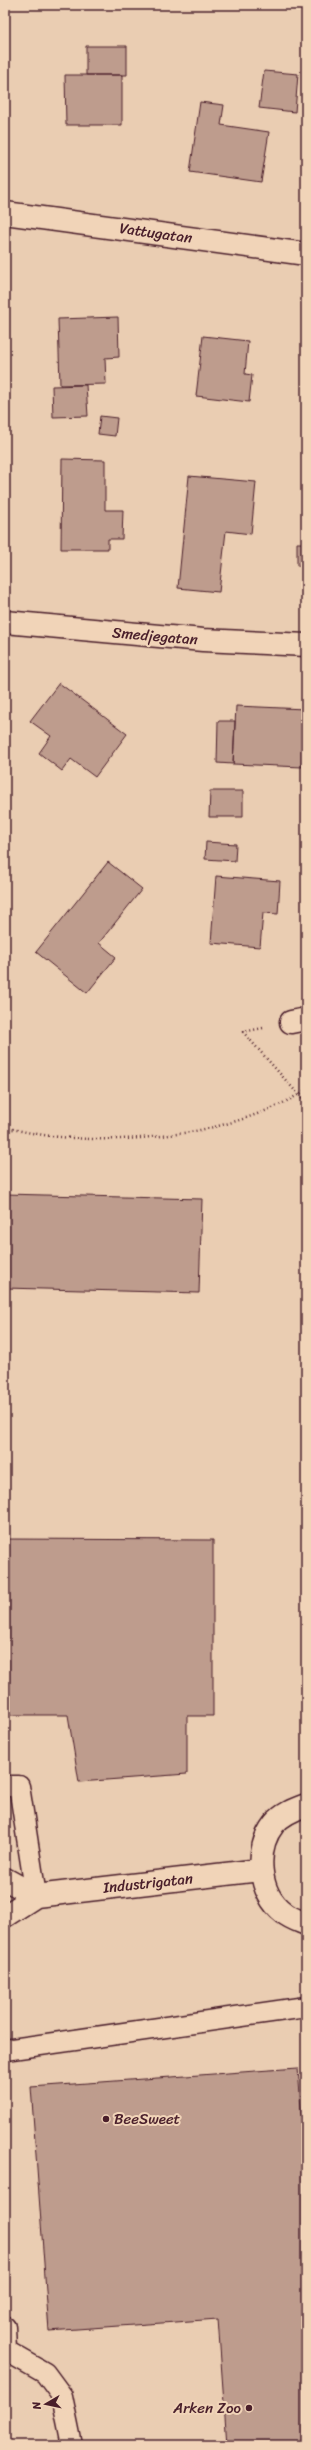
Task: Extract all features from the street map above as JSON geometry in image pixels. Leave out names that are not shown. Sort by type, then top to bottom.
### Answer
[{"type":"street","name":"Vattugatan","points":[[5,213],[306,254]]},
{"type":"street","name":"Smedjegatan","points":[[5,622],[203,640],[306,645]]},
{"type":"street","points":[[306,1805],[291,1810],[274,1824],[262,1851],[260,1870],[268,1894],[283,1913],[306,1924]]},
{"type":"street","name":"Industrigatan","points":[[5,1916],[36,1896],[260,1870]]},
{"type":"street","points":[[5,1879],[36,1896]]},
{"type":"lane","points":[[5,1786],[20,1786],[36,1896]]},
{"type":"lane","points":[[5,2050],[306,2007]]},
{"type":"lane","points":[[5,2327],[6,2350],[45,2372],[62,2396],[72,2445]]},
{"type":"path","points":[[298,1021],[243,1032],[300,1094],[306,1103]]},
{"type":"path","points":[[5,1126],[30,1134],[73,1139],[119,1139],[178,1134],[241,1118],[300,1094],[306,1090]]},
{"type":"building","points":[[86,46],[127,46],[127,75],[86,75]]},
{"type":"building","points":[[264,71],[298,74],[295,112],[259,108]]},
{"type":"building","points":[[65,75],[122,75],[122,125],[66,125]]},
{"type":"building","points":[[200,102],[224,105],[221,125],[269,132],[261,182],[190,172]]},
{"type":"building","points":[[118,317],[119,357],[105,358],[106,384],[60,385],[58,319]]},
{"type":"building","points":[[203,336],[248,341],[245,374],[252,375],[249,402],[196,396]]},
{"type":"building","points":[[86,385],[88,416],[53,417],[52,386]]},
{"type":"building","points":[[100,416],[117,418],[115,436],[98,434]]},
{"type":"building","points":[[62,459],[105,460],[105,510],[123,510],[122,539],[108,539],[108,549],[61,549]]},
{"type":"building","points":[[189,476],[256,482],[251,534],[226,531],[219,592],[178,588]]},
{"type":"building","points":[[297,543],[306,543],[306,566],[297,566]]},
{"type":"building","points":[[59,683],[127,734],[95,777],[71,759],[62,771],[39,753],[51,736],[30,721]]},
{"type":"building","points":[[236,706],[305,709],[302,767],[233,764]]},
{"type":"building","points":[[218,721],[235,721],[233,764],[217,763]]},
{"type":"building","points":[[210,791],[243,791],[243,817],[209,817]]},
{"type":"building","points":[[206,842],[236,844],[235,861],[205,859]]},
{"type":"building","points":[[108,862],[142,889],[99,943],[116,957],[87,993],[36,952]]},
{"type":"building","points":[[216,876],[280,881],[278,914],[263,913],[260,947],[211,943]]},
{"type":"building","points":[[5,1194],[202,1199],[199,1293],[5,1288]]},
{"type":"building","points":[[5,1539],[213,1540],[213,1716],[187,1716],[187,1774],[79,1782],[68,1715],[5,1715]]},
{"type":"building","points":[[298,2068],[306,2177],[306,2445],[227,2445],[218,2319],[49,2331],[31,2087]]},
{"type":"place","name":"BeeSweet","points":[[106,2119]]},
{"type":"place","name":"Arken Zoo","points":[[249,2408]]}]
